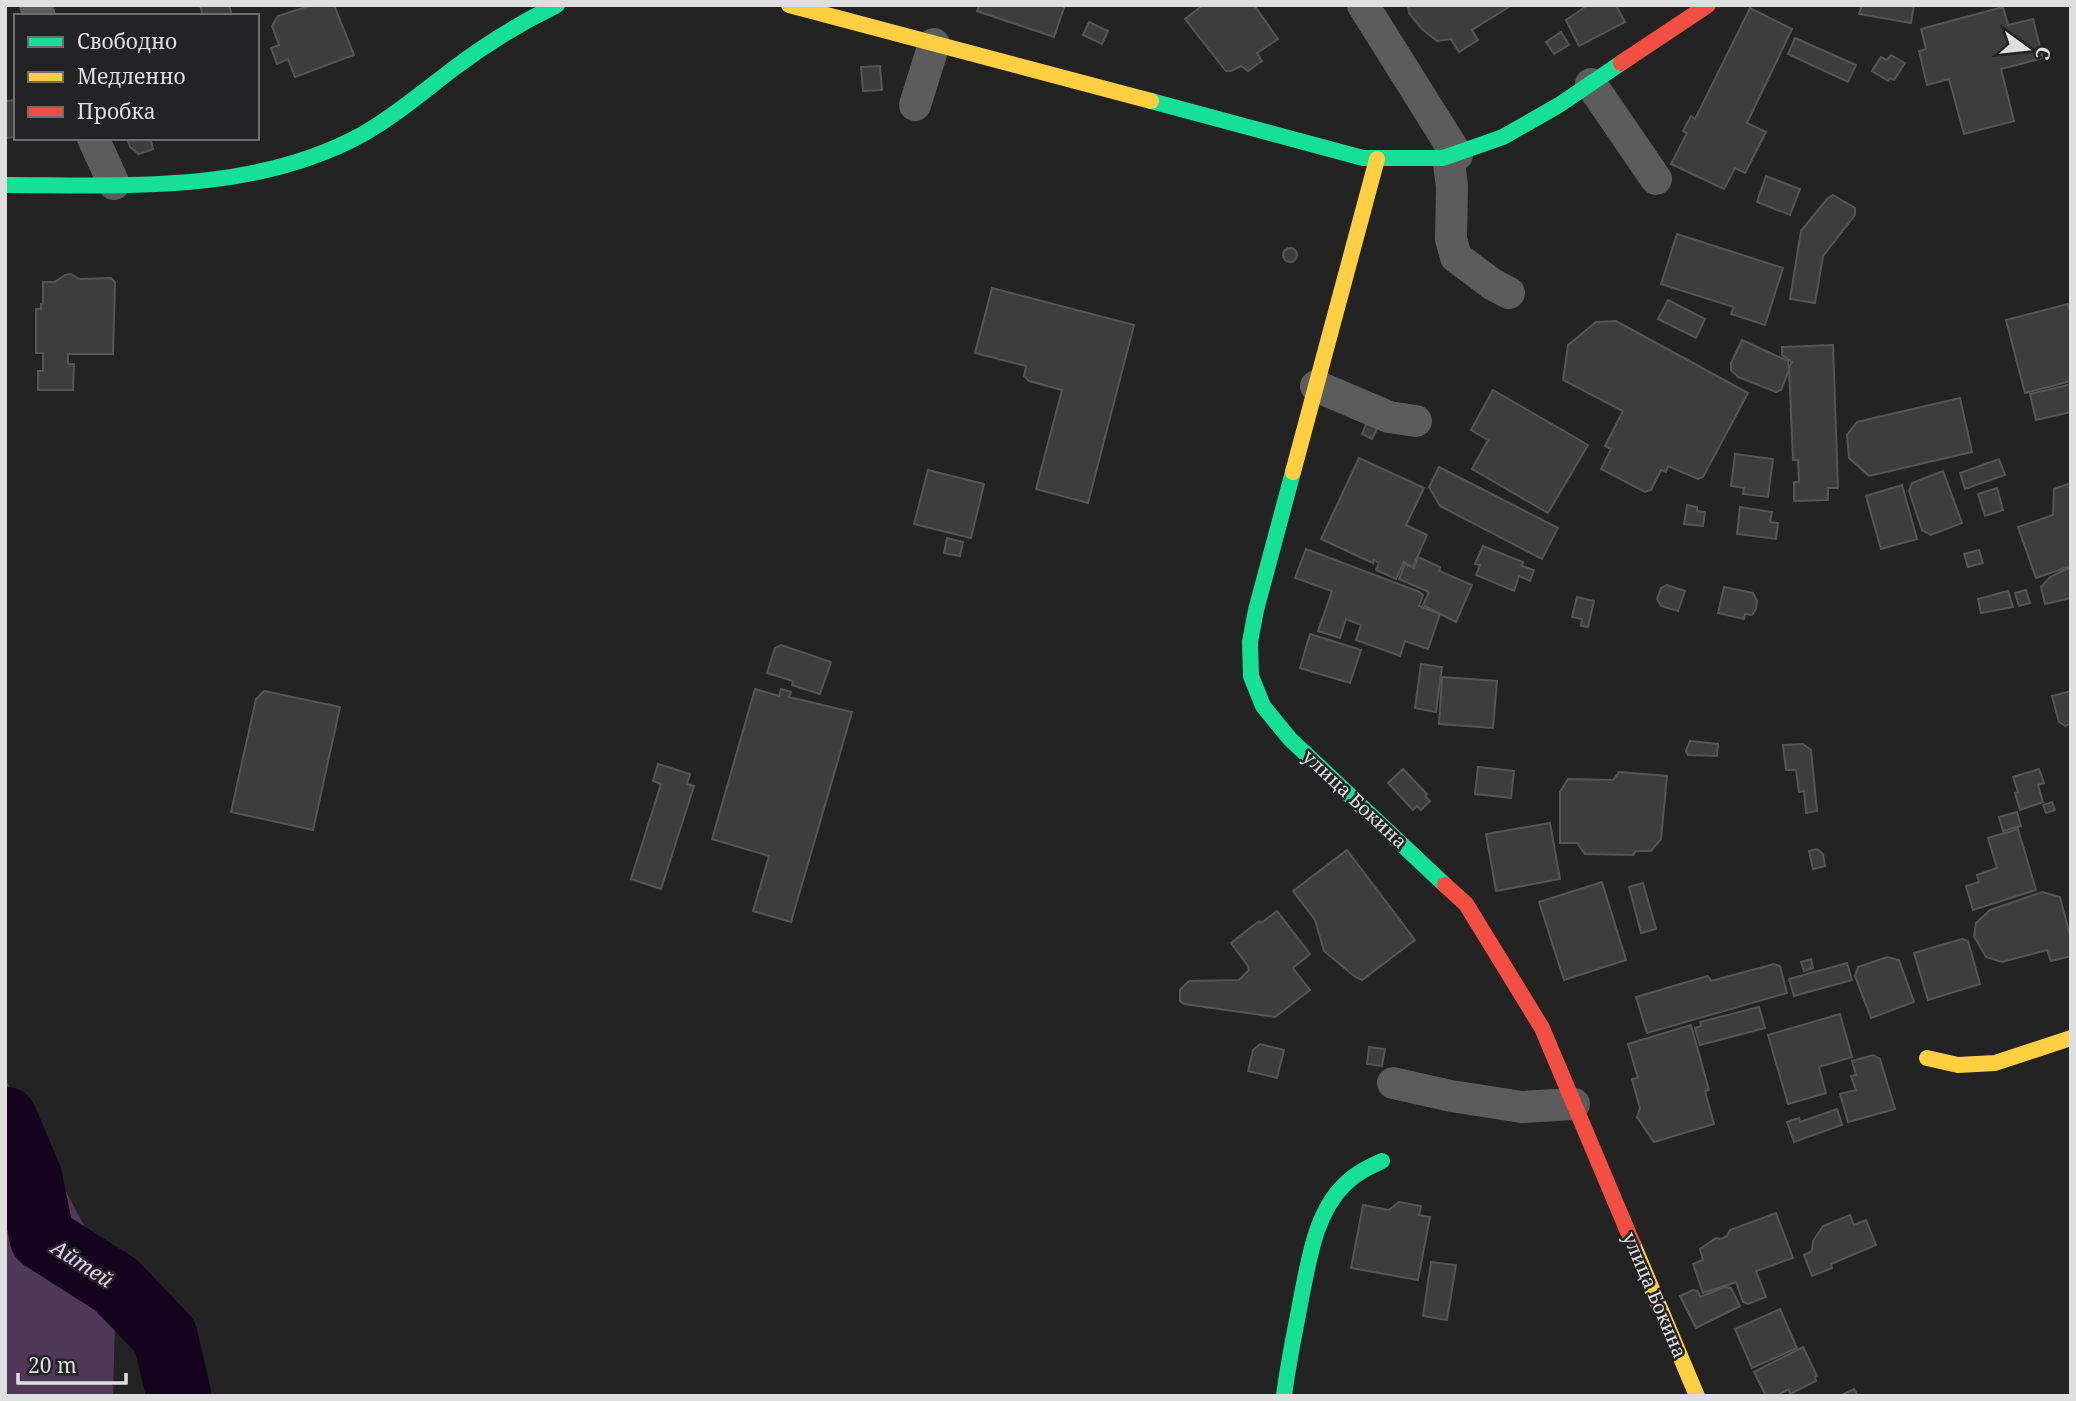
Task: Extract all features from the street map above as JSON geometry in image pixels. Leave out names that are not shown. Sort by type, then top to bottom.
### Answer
[{"type":"street","points":[[5,186],[166,184],[229,179],[268,171],[326,153],[365,133],[526,19],[557,5]]},
{"type":"street","points":[[789,5],[1214,120],[1363,158],[1377,159],[1452,156],[1503,137],[1591,84],[1708,5]]},
{"type":"street","points":[[838,18],[869,5]]},
{"type":"street","points":[[1363,5],[1452,156],[1451,239],[1456,257],[1492,284],[1509,293]]},
{"type":"street","points":[[915,105],[934,44]]},
{"type":"street","points":[[1591,84],[1656,179]]},
{"type":"street","points":[[94,140],[114,184]]},
{"type":"street","name":"улица Бокина","points":[[1377,159],[1256,610],[1250,642],[1251,676],[1263,706],[1290,739],[1466,904],[1542,1028],[1697,1396]]},
{"type":"street","points":[[1316,386],[1389,417],[1416,421]]},
{"type":"street","points":[[1927,1058],[1958,1065],[1995,1063],[2071,1038]]},
{"type":"street","points":[[1393,1083],[1451,1096],[1522,1107],[1574,1104]]},
{"type":"street","points":[[1284,1396],[1307,1269],[1319,1222],[1338,1191],[1363,1168],[1382,1161]]},
{"type":"shaded area","points":[[5,1078],[116,1285],[113,1396],[5,1396]]},
{"type":"building","points":[[200,5],[229,5],[231,14],[202,14]]},
{"type":"building","points":[[312,5],[334,5],[354,55],[295,77],[288,59],[277,64],[271,48],[279,45],[272,26],[278,16]]},
{"type":"building","points":[[979,5],[1065,5],[1054,37],[977,11]]},
{"type":"building","points":[[1203,5],[1254,5],[1278,39],[1257,53],[1262,61],[1248,71],[1241,66],[1226,71],[1185,19]]},
{"type":"building","points":[[1408,5],[1512,5],[1472,30],[1478,40],[1459,52],[1451,39],[1437,41],[1422,29],[1409,13]]},
{"type":"building","points":[[1588,5],[1616,5],[1625,22],[1579,46],[1566,20]]},
{"type":"building","points":[[1862,5],[1914,5],[1911,23],[1859,14]]},
{"type":"building","points":[[2003,7],[2008,25],[2033,19],[2043,58],[2001,69],[2014,121],[1964,134],[1949,79],[1927,85],[1919,51],[1926,49],[1921,29]]},
{"type":"building","points":[[1750,8],[1792,29],[1747,123],[1766,132],[1745,173],[1735,168],[1724,189],[1671,164],[1687,133],[1683,131],[1691,116],[1695,119]]},
{"type":"building","points":[[1089,22],[1108,31],[1102,44],[1083,35]]},
{"type":"building","points":[[1561,32],[1569,45],[1554,54],[1546,42]]},
{"type":"building","points":[[1795,38],[1856,65],[1848,82],[1788,54]]},
{"type":"building","points":[[1891,55],[1905,63],[1894,80],[1890,78],[1888,81],[1872,71],[1881,57],[1887,60]]},
{"type":"building","points":[[880,66],[882,90],[863,91],[861,67]]},
{"type":"building","points":[[14,100],[14,137],[5,138],[5,101]]},
{"type":"building","points":[[128,140],[151,140],[153,149],[139,154],[130,147]]},
{"type":"building","points":[[1766,176],[1800,189],[1790,215],[1757,202]]},
{"type":"building","points":[[1833,195],[1855,208],[1855,215],[1823,256],[1815,303],[1790,299],[1801,231]]},
{"type":"building","points":[[1677,234],[1783,268],[1765,325],[1731,314],[1734,307],[1661,284]]},
{"type":"building","points":[[1290,248],[1295,250],[1295,260],[1290,262],[1285,260],[1283,255],[1285,250]]},
{"type":"building","points":[[71,274],[79,279],[111,278],[115,282],[113,354],[68,354],[68,364],[74,364],[73,390],[38,390],[38,371],[43,371],[43,353],[36,353],[36,309],[41,309],[43,304],[43,282],[55,282]]},
{"type":"building","points":[[992,288],[1134,325],[1088,503],[1036,489],[1062,390],[1029,381],[1024,376],[1026,366],[975,353]]},
{"type":"building","points":[[1668,300],[1705,319],[1696,338],[1658,319]]},
{"type":"building","points":[[2068,304],[2071,315],[2071,381],[2025,393],[2006,320]]},
{"type":"building","points":[[1616,321],[1748,393],[1703,477],[1698,479],[1668,466],[1666,472],[1661,470],[1651,490],[1645,492],[1601,469],[1611,449],[1605,446],[1623,411],[1563,380],[1568,345],[1596,322]]},
{"type":"building","points":[[1742,340],[1788,361],[1789,370],[1781,390],[1776,392],[1738,377],[1731,370],[1731,363]]},
{"type":"building","points":[[1833,345],[1838,488],[1828,488],[1828,500],[1794,501],[1794,482],[1799,482],[1798,460],[1793,460],[1789,367],[1792,362],[1782,355],[1782,347]]},
{"type":"building","points":[[2071,384],[2071,412],[2036,420],[2030,394]]},
{"type":"building","points":[[1493,390],[1588,445],[1548,513],[1472,469],[1488,440],[1471,430]]},
{"type":"building","points":[[1960,398],[1972,452],[1869,476],[1849,458],[1847,435],[1857,422]]},
{"type":"building","points":[[1367,422],[1378,427],[1372,439],[1362,434]]},
{"type":"building","points":[[1735,454],[1773,459],[1768,497],[1743,494],[1744,488],[1731,486]]},
{"type":"building","points":[[1359,458],[1424,488],[1406,525],[1427,535],[1413,567],[1404,562],[1396,579],[1376,570],[1379,563],[1374,560],[1373,563],[1321,539]]},
{"type":"building","points":[[1999,459],[2005,475],[1965,489],[1960,473]]},
{"type":"building","points":[[1439,467],[1558,528],[1542,559],[1440,506],[1429,487]]},
{"type":"building","points":[[928,470],[984,484],[971,538],[914,524]]},
{"type":"building","points":[[1943,471],[1962,523],[1931,535],[1922,530],[1909,491],[1912,483]]},
{"type":"building","points":[[2071,483],[2071,566],[2036,578],[2018,527],[2053,515],[2054,489]]},
{"type":"building","points":[[1902,485],[1917,539],[1881,549],[1866,496]]},
{"type":"building","points":[[1997,488],[2003,510],[1985,516],[1978,494]]},
{"type":"building","points":[[1687,505],[1705,512],[1703,526],[1684,524]]},
{"type":"building","points":[[1740,507],[1772,512],[1770,522],[1778,523],[1776,539],[1737,534]]},
{"type":"building","points":[[947,538],[963,542],[960,556],[944,553]]},
{"type":"building","points":[[1483,546],[1523,562],[1522,566],[1534,570],[1530,581],[1519,576],[1514,591],[1476,575],[1480,565],[1475,564]]},
{"type":"building","points":[[1306,549],[1420,592],[1423,595],[1419,606],[1440,614],[1428,649],[1405,641],[1400,656],[1356,640],[1361,625],[1346,619],[1340,638],[1318,631],[1332,591],[1295,578]]},
{"type":"building","points":[[1979,550],[1983,563],[1968,567],[1964,554]]},
{"type":"building","points":[[1418,557],[1440,567],[1439,571],[1472,585],[1456,622],[1423,605],[1429,592],[1399,579],[1405,564],[1414,568]]},
{"type":"building","points":[[2071,567],[2071,598],[2045,604],[2041,587],[2050,577]]},
{"type":"building","points":[[1667,585],[1685,591],[1678,611],[1661,606],[1657,599],[1661,588]]},
{"type":"building","points":[[1724,587],[1753,593],[1757,601],[1752,615],[1745,614],[1744,619],[1718,613]]},
{"type":"building","points":[[2026,590],[2030,603],[2019,606],[2015,593]]},
{"type":"building","points":[[2008,591],[2013,607],[1981,613],[1978,599]]},
{"type":"building","points":[[1577,597],[1594,601],[1588,627],[1581,626],[1582,619],[1572,617]]},
{"type":"building","points":[[1310,634],[1361,650],[1350,683],[1300,668]]},
{"type":"building","points":[[781,645],[831,662],[820,694],[792,685],[793,681],[767,673],[775,648]]},
{"type":"building","points":[[1421,664],[1442,667],[1436,712],[1415,708]]},
{"type":"building","points":[[1442,677],[1497,681],[1493,728],[1439,724]]},
{"type":"building","points":[[755,689],[779,696],[781,689],[791,692],[789,697],[852,712],[791,922],[753,911],[769,856],[712,839]]},
{"type":"building","points":[[264,691],[340,707],[313,830],[231,812],[256,699]]},
{"type":"building","points":[[2071,691],[2071,724],[2065,726],[2059,722],[2052,696]]},
{"type":"building","points":[[1690,741],[1718,744],[1717,756],[1688,755],[1686,751]]},
{"type":"building","points":[[1803,744],[1811,750],[1817,811],[1806,813],[1804,791],[1799,792],[1796,770],[1786,770],[1783,745]]},
{"type":"building","points":[[658,764],[690,774],[687,784],[694,786],[661,889],[631,879],[661,784],[653,781]]},
{"type":"building","points":[[1478,767],[1514,771],[1511,798],[1475,794]]},
{"type":"building","points":[[1403,769],[1427,794],[1425,796],[1430,801],[1421,810],[1417,806],[1413,810],[1388,783]]},
{"type":"building","points":[[2039,769],[2044,783],[2038,785],[2043,802],[2020,810],[2013,777]]},
{"type":"building","points":[[1619,772],[1667,776],[1661,839],[1651,851],[1636,851],[1633,855],[1585,854],[1577,843],[1560,843],[1560,792],[1568,779],[1613,780]]},
{"type":"building","points":[[2052,802],[2055,810],[2046,813],[2043,805]]},
{"type":"building","points":[[2017,812],[2021,826],[2003,831],[1999,817]]},
{"type":"building","points":[[1550,823],[1560,879],[1496,891],[1486,834]]},
{"type":"building","points":[[2018,829],[2036,890],[1973,910],[1966,886],[1979,882],[1977,875],[1997,868],[1988,838]]},
{"type":"building","points":[[1817,849],[1823,854],[1825,866],[1813,869],[1809,851]]},
{"type":"building","points":[[1347,850],[1415,940],[1362,980],[1324,951],[1315,920],[1293,891]]},
{"type":"building","points":[[1602,882],[1626,960],[1564,980],[1539,902]]},
{"type":"building","points":[[1643,883],[1656,929],[1641,933],[1629,887]]},
{"type":"building","points":[[2042,892],[2060,897],[2071,939],[2071,956],[2051,961],[2047,950],[2002,962],[1986,957],[1974,936],[1976,923],[1990,910]]},
{"type":"building","points":[[1277,911],[1310,954],[1293,968],[1310,990],[1275,1017],[1184,1004],[1180,1001],[1180,990],[1189,981],[1239,980],[1249,970],[1231,943]]},
{"type":"building","points":[[1962,939],[1968,941],[1980,984],[1928,1000],[1914,953]]},
{"type":"building","points":[[1887,957],[1899,960],[1914,1002],[1871,1018],[1855,976],[1858,967]]},
{"type":"building","points":[[1811,959],[1813,968],[1804,971],[1801,962]]},
{"type":"building","points":[[1847,963],[1852,980],[1794,996],[1789,979]]},
{"type":"building","points":[[1774,964],[1780,966],[1787,993],[1647,1033],[1636,997],[1708,976],[1711,981]]},
{"type":"building","points":[[1759,1007],[1765,1028],[1700,1045],[1695,1028],[1701,1026],[1700,1022]]},
{"type":"building","points":[[1840,1014],[1852,1057],[1819,1067],[1826,1093],[1788,1104],[1768,1035]]},
{"type":"building","points":[[1691,1025],[1709,1090],[1705,1091],[1714,1124],[1654,1142],[1637,1117],[1640,1108],[1632,1079],[1638,1078],[1628,1044]]},
{"type":"building","points":[[1260,1044],[1284,1050],[1277,1078],[1248,1071],[1253,1050]]},
{"type":"building","points":[[1369,1047],[1385,1049],[1382,1066],[1367,1064]]},
{"type":"building","points":[[1873,1055],[1880,1059],[1895,1109],[1848,1122],[1840,1094],[1856,1090],[1851,1076],[1856,1075],[1852,1061]]},
{"type":"building","points":[[1837,1109],[1842,1125],[1794,1142],[1787,1122],[1799,1118],[1800,1122]]},
{"type":"building","points":[[1399,1202],[1421,1206],[1419,1215],[1430,1217],[1418,1280],[1351,1268],[1363,1205],[1389,1210]]},
{"type":"building","points":[[1776,1213],[1793,1258],[1756,1271],[1766,1297],[1748,1304],[1743,1302],[1736,1282],[1703,1293],[1693,1264],[1703,1260],[1700,1249],[1716,1238],[1727,1236],[1730,1230]]},
{"type":"building","points":[[1850,1215],[1854,1225],[1866,1220],[1876,1245],[1831,1264],[1832,1268],[1812,1276],[1804,1255],[1812,1251],[1813,1241],[1823,1226]]},
{"type":"building","points":[[1431,1262],[1456,1265],[1447,1320],[1423,1316]]},
{"type":"building","points":[[1725,1287],[1731,1288],[1740,1306],[1696,1328],[1680,1296],[1693,1290],[1698,1291],[1700,1297]]},
{"type":"building","points":[[1780,1309],[1797,1348],[1752,1368],[1735,1329]]},
{"type":"building","points":[[1803,1347],[1817,1376],[1816,1381],[1790,1394],[1789,1389],[1776,1396],[1766,1396],[1754,1372]]},
{"type":"building","points":[[1854,1389],[1858,1396],[1840,1396]]},
{"type":"waterway","name":"Айтей","points":[[5,1119],[30,1178],[42,1238],[116,1285],[165,1336],[179,1396]]},
{"type":"traffic: fast","points":[[5,185],[143,185],[188,182],[234,177],[321,153],[375,127],[478,51],[557,5]]},
{"type":"traffic: fast","points":[[1151,101],[1363,158],[1443,158],[1503,137],[1559,105],[1621,63]]},
{"type":"traffic: fast","points":[[1293,472],[1256,610],[1250,642],[1251,676],[1263,706],[1290,739],[1445,885]]},
{"type":"traffic: fast","points":[[1284,1396],[1307,1269],[1320,1223],[1345,1184],[1358,1173],[1382,1161]]},
{"type":"traffic: slow","points":[[789,5],[1151,101]]},
{"type":"traffic: slow","points":[[1293,472],[1377,159]]},
{"type":"traffic: slow","points":[[1927,1058],[1958,1065],[1995,1063],[2071,1038]]},
{"type":"traffic: slow","points":[[1633,1244],[1697,1396]]},
{"type":"traffic: jam","points":[[1621,63],[1708,5]]},
{"type":"traffic: jam","points":[[1445,885],[1466,904],[1542,1028],[1633,1244]]}]
